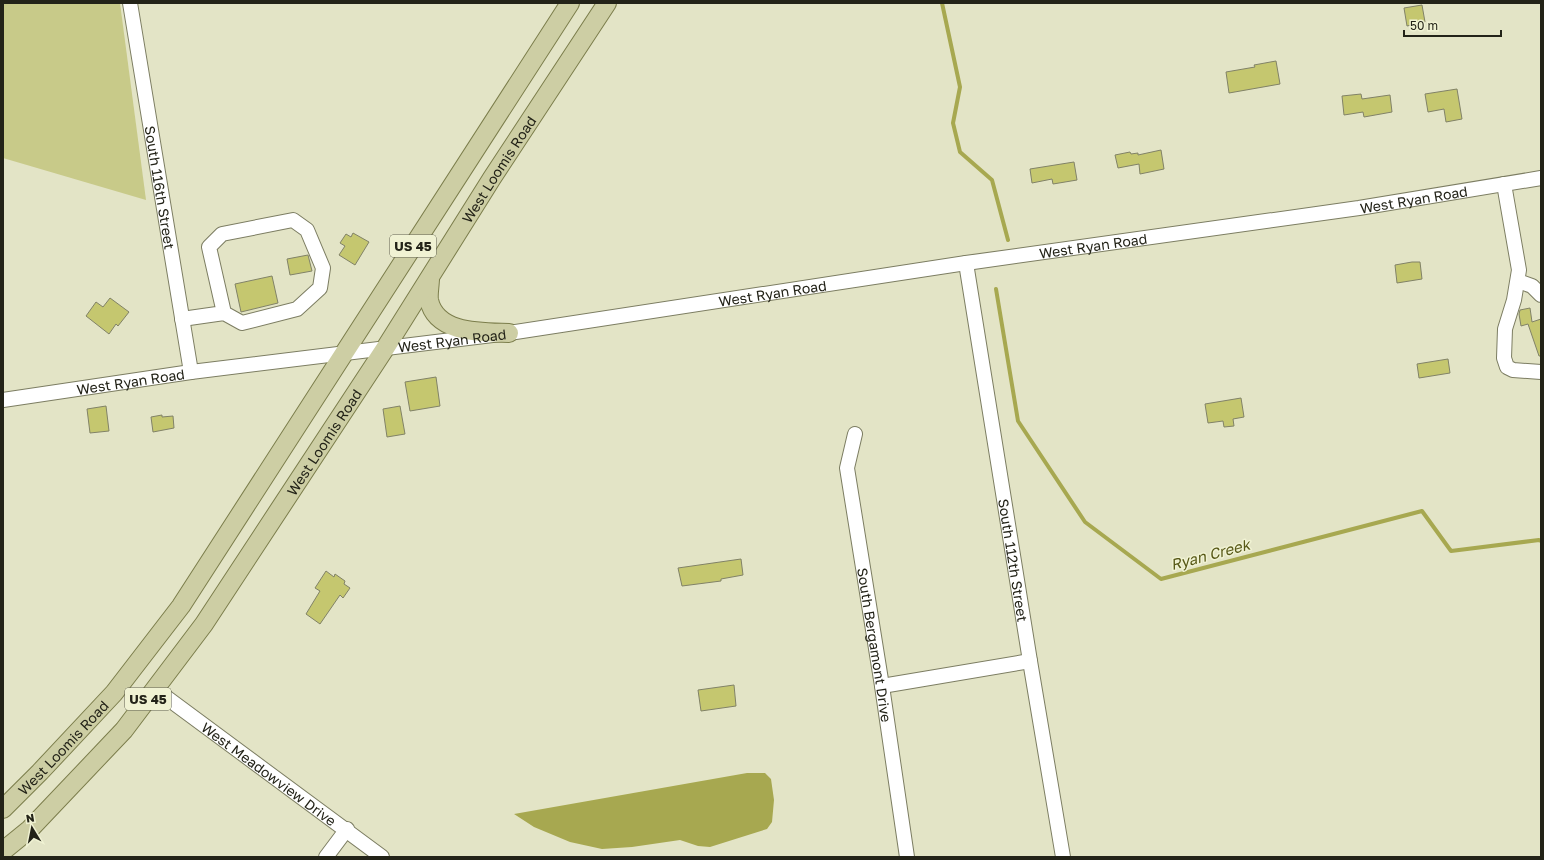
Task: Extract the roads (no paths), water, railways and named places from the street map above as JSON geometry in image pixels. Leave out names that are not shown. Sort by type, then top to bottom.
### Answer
[{"type":"main road","name":"West Loomis Road","points":[[3,809],[114,693],[180,606],[570,3]]},
{"type":"main road","name":"West Loomis Road","points":[[3,851],[30,830],[124,730],[204,624],[386,347],[492,178],[607,3]]},
{"type":"main road","points":[[430,277],[429,299],[436,314],[441,320],[449,325],[466,330],[509,333]]},
{"type":"main road","points":[[196,583],[221,598]]},
{"type":"street","name":"South 116th Street","points":[[130,3],[191,372]]},
{"type":"street","name":"West Ryan Road","points":[[3,400],[191,372],[509,333],[966,263],[1359,208],[1541,178]]},
{"type":"street","points":[[1504,184],[1519,270],[1514,300],[1505,329],[1504,358],[1508,367],[1513,370],[1541,372]]},
{"type":"street","points":[[182,319],[224,313],[242,322],[297,309],[320,288],[323,268],[307,230],[293,220],[222,234],[209,246],[224,313]]},
{"type":"street","name":"South 112th Street","points":[[966,263],[1063,857]]},
{"type":"street","points":[[1518,281],[1532,286],[1541,295]]},
{"type":"street","name":"South Bergamont Drive","points":[[855,434],[847,468],[882,686],[907,857]]},
{"type":"street","points":[[882,686],[1030,661]]},
{"type":"street","name":"West Meadowview Drive","points":[[155,689],[347,829],[382,857]]},
{"type":"street","points":[[326,857],[347,829]]},
{"type":"waterway","name":"Ryan Creek","points":[[942,3],[960,87],[953,123],[960,152],[992,180],[1008,240]]},
{"type":"waterway","name":"Ryan Creek","points":[[996,289],[1018,421],[1085,522],[1161,579],[1422,511],[1451,551],[1539,540],[1541,541]]}]
